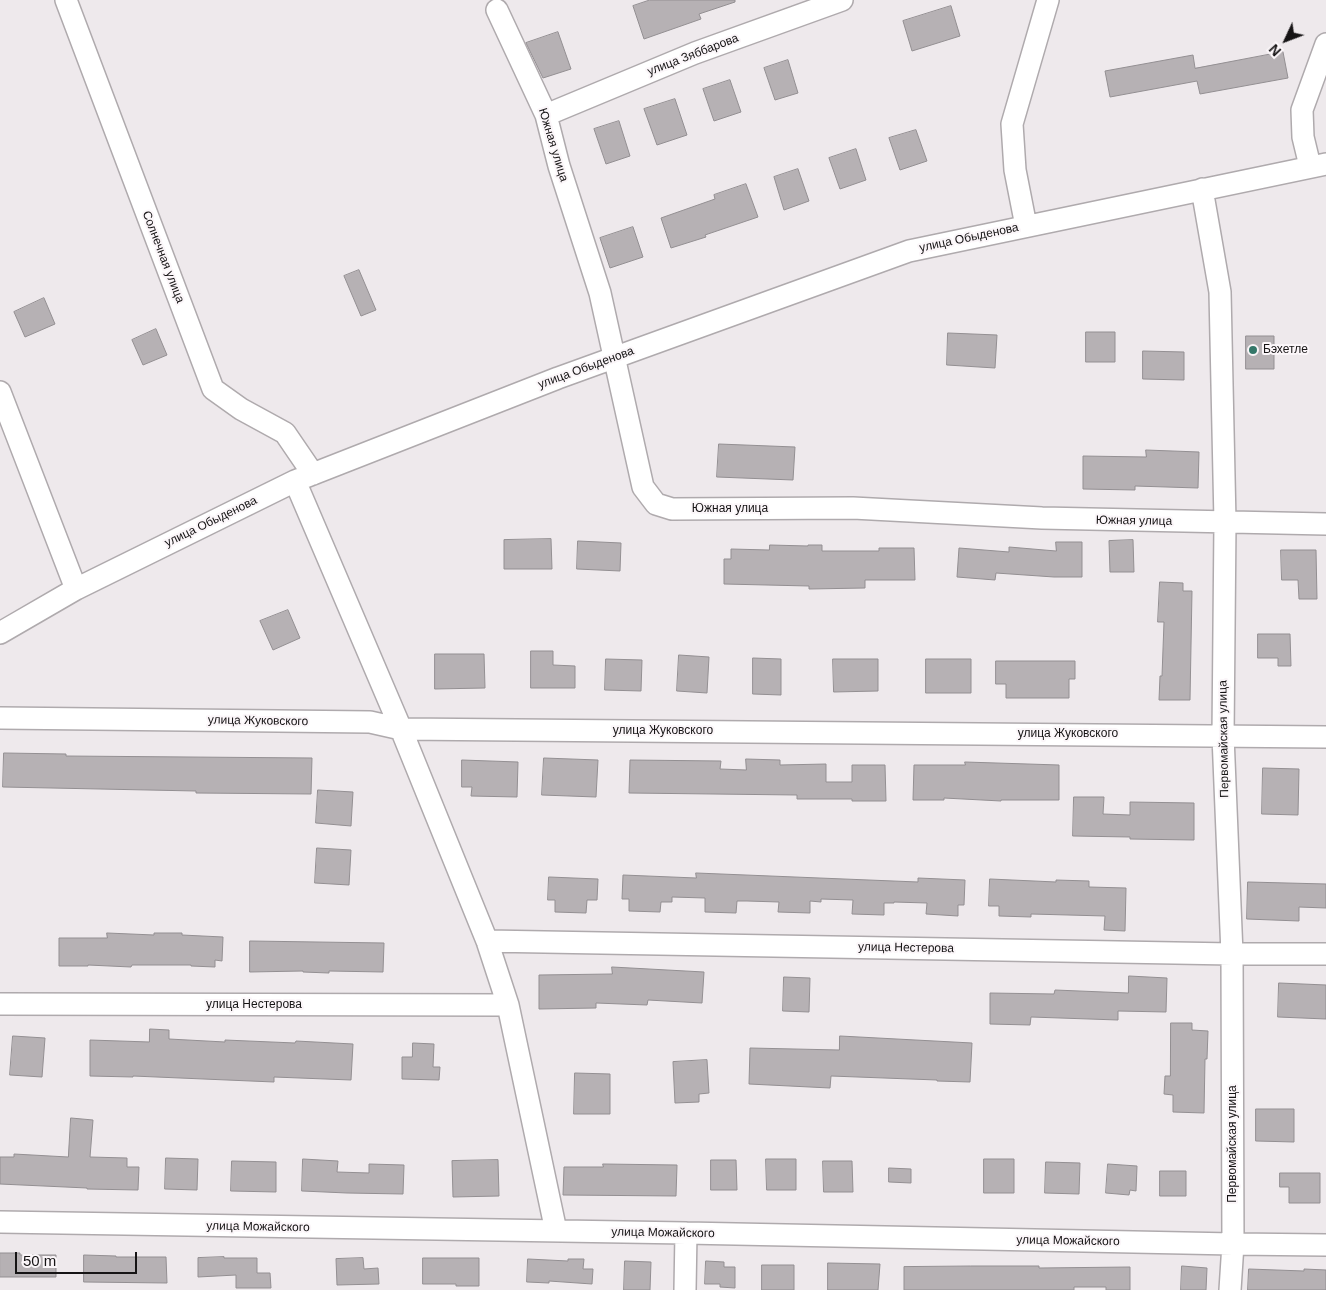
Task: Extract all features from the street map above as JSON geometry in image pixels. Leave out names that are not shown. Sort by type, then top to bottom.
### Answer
[{"type":"street","name":"Солнечная улица","points":[[66,0],[213,389],[241,409],[285,433],[304,477],[401,729],[487,941],[508,1005],[556,1232]]},
{"type":"street","name":"улица Зяббарова","points":[[546,114],[694,53],[797,7],[842,0]]},
{"type":"street","points":[[1026,226],[1015,170],[1012,124],[1048,0]]},
{"type":"street","name":"Южная улица","points":[[497,10],[546,114],[559,166],[600,293],[643,487],[656,504],[672,509],[853,508],[1042,518],[1326,524]]},
{"type":"street","points":[[1318,165],[1304,137],[1302,110],[1326,44]]},
{"type":"street","name":"улица Обыденова","points":[[0,633],[76,589],[304,477],[540,385],[909,251],[1318,165]]},
{"type":"street","name":"Первомайская улица","points":[[1202,189],[1220,292],[1225,522],[1223,736],[1232,954],[1233,1244],[1230,1290]]},
{"type":"street","points":[[0,392],[76,589]]},
{"type":"street","name":"улица Жуковского","points":[[0,718],[370,722],[401,729],[1326,737]]},
{"type":"street","name":"улица Нестерова","points":[[487,941],[1326,954]]},
{"type":"street","name":"улица Нестерова","points":[[0,1004],[508,1005]]},
{"type":"street","name":"улица Можайского","points":[[0,1222],[1326,1245]]},
{"type":"street","points":[[686,1233],[686,1290]]},
{"type":"building","points":[[650,0],[735,0],[735,2],[699,14],[701,19],[644,39],[633,6]]},
{"type":"building","points":[[951,6],[960,36],[912,51],[903,21]]},
{"type":"building","points":[[558,32],[571,69],[543,78],[526,43]]},
{"type":"building","points":[[1283,52],[1288,78],[1200,94],[1197,81],[1110,97],[1105,71],[1193,55],[1195,68]]},
{"type":"building","points":[[788,60],[798,93],[775,100],[764,68]]},
{"type":"building","points":[[730,80],[741,112],[714,121],[703,89]]},
{"type":"building","points":[[675,99],[687,135],[657,145],[644,109]]},
{"type":"building","points":[[619,121],[630,156],[606,164],[594,129]]},
{"type":"building","points":[[916,130],[927,161],[900,170],[889,138]]},
{"type":"building","points":[[856,149],[866,180],[840,189],[829,158]]},
{"type":"building","points":[[798,169],[809,201],[784,210],[774,177]]},
{"type":"building","points":[[746,184],[758,217],[671,248],[661,218],[715,199],[714,195]]},
{"type":"building","points":[[633,227],[643,257],[610,268],[600,238]]},
{"type":"building","points":[[359,270],[376,310],[361,316],[344,276]]},
{"type":"building","points":[[44,298],[55,324],[25,337],[14,312]]},
{"type":"building","points":[[156,329],[167,355],[143,365],[132,340]]},
{"type":"building","points":[[1086,332],[1115,332],[1115,362],[1086,362]]},
{"type":"building","points":[[948,333],[997,335],[995,368],[947,365]]},
{"type":"building","points":[[1246,336],[1274,336],[1274,369],[1246,369]]},
{"type":"building","points":[[1143,351],[1184,352],[1184,380],[1143,379]]},
{"type":"building","points":[[719,444],[795,447],[793,480],[717,477]]},
{"type":"building","points":[[1146,450],[1199,452],[1198,488],[1135,486],[1135,490],[1083,489],[1083,456],[1146,457]]},
{"type":"building","points":[[551,539],[552,569],[504,569],[504,540]]},
{"type":"building","points":[[1133,540],[1134,572],[1110,572],[1109,541]]},
{"type":"building","points":[[578,541],[621,543],[620,571],[577,569]]},
{"type":"building","points":[[1056,542],[1082,542],[1082,577],[996,573],[995,580],[957,577],[959,548],[1009,552],[1009,547],[1056,551]]},
{"type":"building","points":[[770,545],[822,545],[822,551],[879,551],[879,548],[914,548],[915,580],[865,580],[865,588],[809,589],[809,586],[724,584],[724,559],[731,559],[731,549],[769,550]]},
{"type":"building","points":[[1281,550],[1316,550],[1317,599],[1299,599],[1298,580],[1282,580]]},
{"type":"building","points":[[1160,582],[1183,583],[1183,591],[1192,591],[1190,700],[1159,700],[1164,622],[1158,622]]},
{"type":"building","points":[[288,610],[300,638],[273,650],[260,621]]},
{"type":"building","points":[[1258,634],[1290,634],[1291,666],[1278,666],[1278,658],[1258,658]]},
{"type":"building","points":[[531,651],[553,651],[553,665],[575,666],[575,688],[531,688]]},
{"type":"building","points":[[435,654],[484,654],[485,688],[435,689]]},
{"type":"building","points":[[679,655],[709,657],[707,693],[677,691]]},
{"type":"building","points":[[753,658],[781,659],[781,695],[753,694]]},
{"type":"building","points":[[606,659],[642,660],[641,691],[605,690]]},
{"type":"building","points":[[833,659],[878,659],[878,691],[834,692]]},
{"type":"building","points":[[926,659],[971,659],[971,693],[926,693]]},
{"type":"building","points":[[996,661],[1075,661],[1075,679],[1069,679],[1069,698],[1006,698],[1006,684],[996,684]]},
{"type":"building","points":[[4,753],[66,754],[66,756],[312,758],[311,794],[196,793],[196,791],[3,787]]},
{"type":"building","points":[[544,758],[598,760],[596,797],[542,795]]},
{"type":"building","points":[[746,759],[780,760],[780,765],[826,764],[826,782],[852,782],[852,765],[885,765],[886,801],[797,799],[797,795],[629,793],[630,760],[721,761],[720,769],[746,770]]},
{"type":"building","points":[[462,760],[518,762],[517,797],[471,796],[472,787],[462,787]]},
{"type":"building","points":[[965,762],[1059,765],[1059,800],[1001,801],[944,798],[944,800],[913,800],[914,765],[965,765]]},
{"type":"building","points":[[1263,768],[1299,769],[1298,815],[1262,814]]},
{"type":"building","points":[[318,790],[353,792],[351,826],[316,823]]},
{"type":"building","points":[[1074,797],[1104,797],[1103,814],[1130,815],[1130,802],[1194,803],[1194,840],[1073,836]]},
{"type":"building","points":[[317,848],[351,850],[349,885],[315,883]]},
{"type":"building","points":[[696,873],[918,882],[918,878],[965,880],[964,905],[958,905],[958,916],[926,914],[927,903],[884,903],[884,915],[852,914],[853,900],[821,899],[821,902],[810,901],[810,913],[778,912],[779,902],[737,901],[736,913],[705,912],[705,898],[672,897],[672,902],[661,902],[660,912],[629,911],[629,899],[622,899],[623,875],[696,878]]},
{"type":"building","points":[[549,877],[598,879],[597,900],[587,900],[586,913],[555,912],[555,900],[548,900]]},
{"type":"building","points":[[990,879],[1056,882],[1056,880],[1089,881],[1089,887],[1126,888],[1125,931],[1104,930],[1105,916],[1031,914],[1031,917],[999,916],[999,906],[989,906]]},
{"type":"building","points":[[1248,882],[1326,884],[1326,908],[1299,907],[1299,921],[1247,919]]},
{"type":"building","points":[[107,933],[154,935],[154,933],[182,933],[182,935],[223,937],[222,961],[215,960],[215,967],[191,965],[132,965],[131,967],[59,966],[59,938],[107,938]]},
{"type":"building","points":[[250,941],[384,943],[383,972],[250,972]]},
{"type":"building","points":[[612,967],[704,972],[702,1003],[648,1000],[647,1005],[596,1003],[596,1008],[539,1009],[539,975],[612,974]]},
{"type":"building","points":[[1129,976],[1167,978],[1166,1012],[1118,1011],[1118,1020],[1031,1017],[1030,1025],[990,1024],[990,993],[1054,994],[1055,990],[1128,993]]},
{"type":"building","points":[[784,977],[810,978],[809,1012],[783,1011]]},
{"type":"building","points":[[1279,983],[1326,985],[1326,1019],[1278,1017]]},
{"type":"building","points":[[1171,1023],[1192,1023],[1192,1030],[1208,1031],[1207,1059],[1205,1059],[1204,1113],[1173,1112],[1173,1095],[1164,1094],[1165,1076],[1170,1076]]},
{"type":"building","points":[[150,1029],[169,1030],[169,1039],[353,1044],[351,1080],[274,1077],[274,1082],[90,1076],[90,1040],[149,1042]]},
{"type":"building","points":[[13,1036],[45,1038],[42,1077],[10,1075]]},
{"type":"building","points":[[840,1036],[972,1043],[970,1082],[831,1076],[830,1088],[749,1084],[750,1048],[839,1050]]},
{"type":"building","points":[[413,1043],[434,1044],[433,1067],[440,1067],[439,1080],[402,1079],[402,1057],[412,1057]]},
{"type":"building","points":[[707,1060],[709,1093],[699,1094],[699,1102],[675,1103],[673,1062]]},
{"type":"building","points":[[575,1073],[610,1074],[610,1114],[574,1114]]},
{"type":"building","points":[[1256,1109],[1294,1109],[1294,1142],[1256,1141]]},
{"type":"building","points":[[71,1118],[93,1120],[90,1157],[127,1158],[127,1167],[139,1167],[138,1190],[0,1184],[0,1157],[14,1157],[14,1154],[68,1157]]},
{"type":"building","points":[[166,1158],[198,1159],[197,1190],[165,1189]]},
{"type":"building","points":[[303,1159],[338,1161],[337,1172],[369,1173],[369,1164],[404,1165],[403,1194],[302,1191]]},
{"type":"building","points":[[766,1159],[796,1159],[796,1190],[767,1190]]},
{"type":"building","points":[[984,1159],[1014,1159],[1014,1193],[984,1193]]},
{"type":"building","points":[[498,1160],[499,1196],[453,1197],[452,1161]]},
{"type":"building","points":[[711,1160],[736,1160],[737,1190],[711,1190]]},
{"type":"building","points":[[232,1161],[276,1162],[276,1192],[231,1191]]},
{"type":"building","points":[[823,1161],[852,1161],[853,1192],[824,1192]]},
{"type":"building","points":[[1046,1162],[1080,1163],[1079,1194],[1045,1193]]},
{"type":"building","points":[[603,1164],[677,1165],[676,1196],[563,1195],[564,1167],[603,1167]]},
{"type":"building","points":[[1108,1164],[1137,1166],[1136,1191],[1130,1190],[1129,1195],[1106,1193]]},
{"type":"building","points":[[889,1168],[911,1169],[911,1183],[889,1182]]},
{"type":"building","points":[[1160,1171],[1186,1171],[1186,1196],[1160,1196]]},
{"type":"building","points":[[1280,1173],[1320,1173],[1320,1203],[1289,1203],[1289,1187],[1280,1187]]},
{"type":"building","points":[[0,1253],[56,1255],[56,1277],[0,1277]]},
{"type":"building","points":[[84,1255],[166,1257],[167,1283],[84,1282]]},
{"type":"building","points":[[198,1258],[257,1258],[257,1273],[270,1273],[271,1288],[236,1288],[236,1275],[198,1277]]},
{"type":"building","points":[[363,1258],[364,1269],[378,1268],[379,1284],[337,1285],[336,1259]]},
{"type":"building","points":[[423,1258],[479,1258],[479,1286],[423,1284]]},
{"type":"building","points":[[528,1259],[568,1261],[568,1259],[584,1259],[583,1269],[593,1269],[592,1284],[549,1281],[549,1283],[527,1282]]},
{"type":"building","points":[[625,1261],[651,1262],[650,1290],[624,1290]]},
{"type":"building","points":[[706,1261],[724,1262],[724,1267],[735,1267],[735,1288],[720,1287],[720,1284],[705,1284]]},
{"type":"building","points":[[828,1263],[880,1264],[878,1290],[828,1290]]},
{"type":"building","points":[[762,1265],[794,1265],[794,1290],[762,1290]]},
{"type":"building","points":[[1039,1266],[1039,1268],[1130,1267],[1130,1290],[1106,1290],[1106,1287],[1074,1287],[1074,1290],[904,1290],[904,1267]]},
{"type":"building","points":[[1182,1266],[1207,1268],[1206,1290],[1181,1290]]},
{"type":"building","points":[[1249,1269],[1326,1270],[1326,1290],[1248,1290]]},
{"type":"place","name":"Бэхетле","points":[[1253,350]]}]
